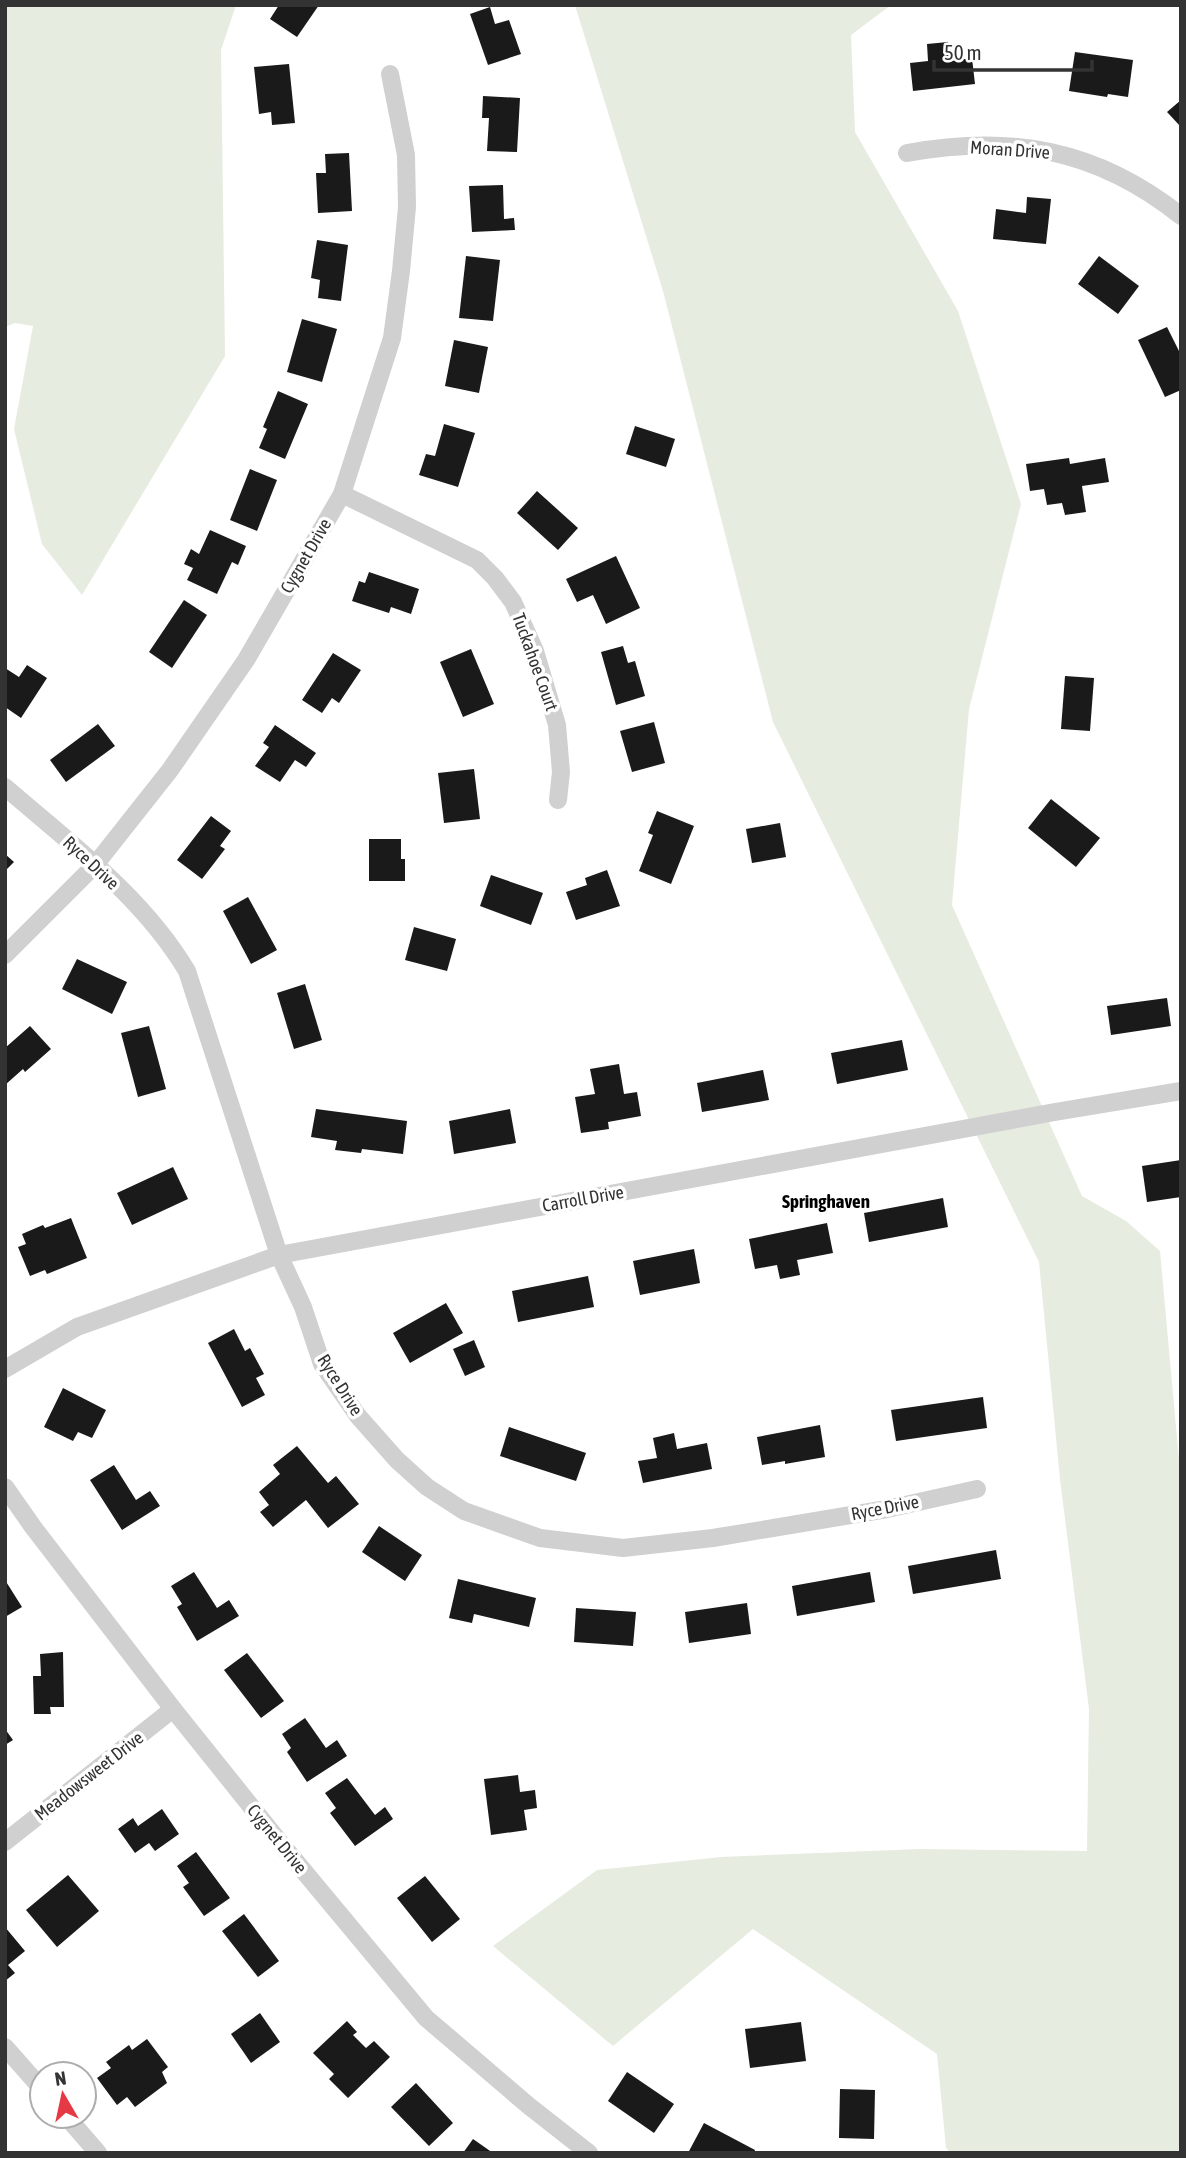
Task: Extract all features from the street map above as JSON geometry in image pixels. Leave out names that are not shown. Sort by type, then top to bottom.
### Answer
[{"type":"street","name":"Cygnet Drive","points":[[5,955],[95,864],[170,770],[227,691],[342,495],[392,338],[401,271],[407,207],[406,155],[390,74]]},
{"type":"street","name":"Moran Drive","points":[[908,153],[973,145],[1010,146],[1064,154],[1099,166],[1130,181],[1181,216]]},
{"type":"street","name":"Tuckahoe Court","points":[[342,495],[477,560],[513,602],[535,651],[557,725],[561,772],[558,800]]},
{"type":"street","name":"Ryce Drive","points":[[5,787],[95,864],[159,930],[187,971],[279,1255],[303,1307],[322,1364],[358,1416],[397,1460],[427,1487],[464,1510],[540,1538],[623,1549],[713,1538],[860,1513],[977,1489]]},
{"type":"street","name":"Carroll Drive","points":[[5,1369],[77,1327],[279,1255],[1028,1116],[1181,1091]]},
{"type":"street","name":"Cygnet Drive","points":[[5,1487],[173,1709],[426,2018],[589,2153]]},
{"type":"street","name":"Meadowsweet Drive","points":[[5,1842],[173,1709]]},
{"type":"street","points":[[5,2047],[28,2073]]},
{"type":"street","points":[[78,2130],[98,2153]]},
{"type":"shaded area","points":[[5,5],[236,5],[221,50],[225,356],[82,595],[42,544],[14,429],[33,326],[15,323],[5,327]]},
{"type":"shaded area","points":[[575,5],[891,5],[851,35],[855,132],[958,311],[1021,504],[969,709],[952,905],[1082,1196],[1126,1221],[1160,1251],[1181,1482],[1181,2153],[951,2153],[946,2148],[937,2054],[753,1929],[613,2046],[493,1946],[597,1870],[721,1857],[920,1849],[1087,1851],[1089,1709],[1060,1479],[1039,1262],[773,722],[663,291]]},
{"type":"building","points":[[279,5],[319,5],[297,37],[270,19]]},
{"type":"building","points":[[490,7],[495,24],[509,20],[521,54],[488,65],[470,14]]},
{"type":"building","points":[[948,42],[950,61],[972,58],[975,84],[913,91],[910,63],[928,61],[927,44]]},
{"type":"building","points":[[1075,52],[1133,60],[1128,97],[1108,94],[1107,97],[1069,91]]},
{"type":"building","points":[[289,64],[295,123],[272,125],[271,112],[259,114],[254,67]]},
{"type":"building","points":[[483,96],[520,98],[517,152],[487,151],[489,118],[482,118]]},
{"type":"building","points":[[1181,100],[1181,127],[1167,112]]},
{"type":"building","points":[[349,153],[352,211],[318,213],[316,173],[326,173],[325,154]]},
{"type":"building","points":[[503,185],[504,219],[514,218],[515,230],[472,232],[469,186]]},
{"type":"building","points":[[1027,197],[1051,199],[1046,244],[993,239],[996,209],[1026,213]]},
{"type":"building","points":[[317,240],[348,245],[341,301],[318,298],[320,280],[311,278]]},
{"type":"building","points":[[466,256],[500,260],[493,321],[459,318]]},
{"type":"building","points":[[1099,256],[1139,286],[1118,314],[1078,284]]},
{"type":"building","points":[[302,319],[337,329],[322,382],[287,372]]},
{"type":"building","points":[[1167,327],[1181,355],[1181,390],[1165,397],[1138,340]]},
{"type":"building","points":[[454,340],[488,347],[479,393],[445,386]]},
{"type":"building","points":[[278,391],[308,404],[285,459],[259,448],[267,429],[263,427]]},
{"type":"building","points":[[444,424],[475,433],[458,487],[419,475],[426,454],[435,456]]},
{"type":"building","points":[[635,426],[675,439],[666,467],[626,454]]},
{"type":"building","points":[[1069,458],[1070,464],[1105,458],[1109,482],[1082,486],[1086,512],[1065,515],[1062,503],[1047,505],[1044,489],[1030,491],[1026,464]]},
{"type":"building","points":[[250,469],[277,480],[257,531],[230,520]]},
{"type":"building","points":[[537,491],[578,528],[558,550],[517,513]]},
{"type":"building","points":[[210,530],[246,546],[238,565],[232,562],[217,594],[187,580],[193,568],[184,564],[191,549],[199,554]]},
{"type":"building","points":[[616,556],[640,608],[606,624],[593,595],[577,602],[566,579]]},
{"type":"building","points":[[369,572],[419,589],[411,614],[391,607],[389,613],[352,601],[359,581],[365,583]]},
{"type":"building","points":[[184,600],[207,615],[172,668],[149,652]]},
{"type":"building","points":[[623,646],[628,663],[635,661],[645,696],[616,705],[601,652]]},
{"type":"building","points":[[471,649],[494,704],[463,717],[440,662]]},
{"type":"building","points":[[333,653],[361,670],[339,703],[332,698],[322,713],[302,700]]},
{"type":"building","points":[[27,665],[47,678],[21,718],[5,707],[5,668],[19,677]]},
{"type":"building","points":[[1065,676],[1094,678],[1090,731],[1061,729]]},
{"type":"building","points":[[654,722],[665,763],[632,772],[620,731]]},
{"type":"building","points":[[98,724],[115,746],[66,782],[50,760]]},
{"type":"building","points":[[275,725],[316,753],[306,767],[295,760],[280,782],[255,766],[269,747],[263,743]]},
{"type":"building","points":[[474,769],[480,819],[444,823],[438,773]]},
{"type":"building","points":[[1051,799],[1100,838],[1076,867],[1028,828]]},
{"type":"building","points":[[657,811],[694,826],[671,884],[639,871],[653,835],[648,833]]},
{"type":"building","points":[[211,816],[231,831],[220,846],[225,849],[202,879],[177,860]]},
{"type":"building","points":[[780,823],[786,857],[752,863],[746,829]]},
{"type":"building","points":[[369,839],[401,839],[405,881],[369,881]]},
{"type":"building","points":[[5,854],[14,862],[5,871]]},
{"type":"building","points":[[607,870],[620,906],[576,920],[566,892],[587,885],[585,878]]},
{"type":"building","points":[[491,875],[543,893],[531,925],[480,906]]},
{"type":"building","points":[[248,897],[277,950],[251,964],[223,911]]},
{"type":"building","points":[[414,927],[456,939],[447,971],[405,960]]},
{"type":"building","points":[[77,959],[127,982],[112,1014],[62,989]]},
{"type":"building","points":[[305,984],[322,1040],[294,1049],[277,993]]},
{"type":"building","points":[[1167,998],[1171,1026],[1111,1035],[1107,1006]]},
{"type":"building","points":[[30,1026],[51,1049],[5,1085],[5,1048]]},
{"type":"building","points":[[149,1026],[166,1089],[138,1097],[121,1033]]},
{"type":"building","points":[[902,1040],[908,1070],[837,1084],[831,1053]]},
{"type":"building","points":[[619,1064],[624,1094],[637,1092],[641,1116],[608,1122],[609,1129],[581,1133],[575,1097],[595,1094],[590,1069]]},
{"type":"building","points":[[763,1070],[769,1100],[702,1112],[697,1083]]},
{"type":"building","points":[[316,1109],[407,1121],[403,1154],[362,1149],[361,1153],[335,1150],[337,1141],[311,1137]]},
{"type":"building","points":[[510,1109],[516,1143],[454,1154],[449,1121]]},
{"type":"building","points":[[1181,1160],[1181,1197],[1147,1202],[1142,1166]]},
{"type":"building","points":[[173,1167],[188,1199],[132,1225],[117,1193]]},
{"type":"building","points":[[943,1198],[948,1227],[869,1242],[864,1213]]},
{"type":"building","points":[[71,1218],[87,1258],[47,1274],[45,1270],[30,1276],[18,1247],[26,1244],[22,1234]]},
{"type":"building","points":[[827,1223],[833,1253],[797,1260],[800,1275],[780,1279],[777,1265],[755,1269],[749,1239]]},
{"type":"building","points":[[694,1249],[700,1283],[640,1295],[633,1261]]},
{"type":"building","points":[[588,1276],[594,1307],[518,1322],[512,1291]]},
{"type":"building","points":[[446,1303],[463,1333],[410,1363],[393,1333]]},
{"type":"building","points":[[234,1329],[245,1351],[250,1348],[264,1374],[256,1378],[265,1395],[242,1407],[208,1343]]},
{"type":"building","points":[[474,1340],[485,1367],[465,1376],[453,1349]]},
{"type":"building","points":[[63,1388],[106,1410],[92,1438],[78,1432],[73,1441],[44,1427]]},
{"type":"building","points":[[983,1397],[987,1428],[896,1441],[891,1410]]},
{"type":"building","points":[[820,1425],[825,1457],[762,1465],[757,1437]]},
{"type":"building","points":[[509,1427],[586,1453],[576,1481],[500,1456]]},
{"type":"building","points":[[674,1433],[677,1449],[707,1443],[712,1469],[643,1483],[638,1461],[657,1458],[653,1438]]},
{"type":"building","points":[[297,1446],[328,1483],[336,1476],[359,1504],[328,1528],[306,1500],[273,1527],[260,1512],[269,1505],[259,1492],[280,1474],[273,1465]]},
{"type":"building","points":[[114,1465],[136,1500],[150,1491],[160,1506],[122,1530],[90,1480]]},
{"type":"building","points":[[379,1526],[422,1555],[405,1581],[362,1552]]},
{"type":"building","points":[[996,1550],[1001,1579],[913,1594],[908,1566]]},
{"type":"building","points":[[194,1572],[217,1608],[229,1600],[239,1616],[197,1641],[177,1607],[182,1604],[171,1586]]},
{"type":"building","points":[[870,1572],[875,1602],[797,1616],[792,1586]]},
{"type":"building","points":[[458,1579],[536,1598],[529,1627],[474,1614],[472,1623],[449,1618]]},
{"type":"building","points":[[5,1580],[22,1607],[5,1617]]},
{"type":"building","points":[[747,1603],[751,1634],[689,1643],[685,1612]]},
{"type":"building","points":[[576,1608],[636,1612],[633,1646],[574,1642]]},
{"type":"building","points":[[63,1652],[64,1707],[50,1707],[51,1714],[34,1714],[33,1676],[41,1676],[40,1654]]},
{"type":"building","points":[[247,1653],[284,1701],[261,1718],[224,1670]]},
{"type":"building","points":[[305,1718],[326,1748],[337,1740],[347,1756],[307,1782],[287,1752],[291,1748],[282,1734]]},
{"type":"building","points":[[5,1729],[13,1740],[5,1745]]},
{"type":"building","points":[[518,1775],[520,1792],[535,1790],[537,1808],[524,1810],[527,1830],[491,1835],[484,1779]]},
{"type":"building","points":[[347,1778],[375,1815],[385,1807],[393,1819],[355,1846],[330,1813],[336,1808],[325,1793]]},
{"type":"building","points":[[162,1809],[179,1834],[155,1851],[149,1843],[135,1853],[118,1829],[133,1818],[138,1826]]},
{"type":"building","points":[[196,1852],[230,1898],[204,1916],[183,1887],[189,1883],[177,1866]]},
{"type":"building","points":[[68,1875],[99,1911],[57,1947],[26,1910]]},
{"type":"building","points":[[425,1876],[460,1919],[432,1942],[397,1898]]},
{"type":"building","points":[[244,1914],[279,1961],[258,1977],[222,1931]]},
{"type":"building","points":[[5,1927],[25,1951],[8,1965],[15,1973],[5,1981]]},
{"type":"building","points":[[260,2013],[280,2042],[251,2063],[231,2034]]},
{"type":"building","points":[[347,2021],[357,2032],[353,2035],[366,2048],[374,2041],[390,2057],[348,2098],[329,2079],[334,2074],[313,2053]]},
{"type":"building","points":[[801,2022],[806,2061],[750,2068],[745,2029]]},
{"type":"building","points":[[147,2039],[168,2067],[162,2072],[167,2083],[135,2107],[127,2097],[117,2105],[98,2079],[111,2068],[106,2062],[129,2045],[132,2050]]},
{"type":"building","points":[[627,2072],[674,2104],[654,2133],[608,2101]]},
{"type":"building","points":[[416,2083],[453,2123],[429,2146],[391,2107]]},
{"type":"building","points":[[840,2089],[875,2090],[874,2139],[839,2138]]},
{"type":"building","points":[[704,2123],[755,2150],[754,2153],[688,2153]]},
{"type":"building","points":[[473,2139],[493,2153],[463,2153]]},
{"type":"district","name":"Springhaven","points":[[826,1201]]}]
